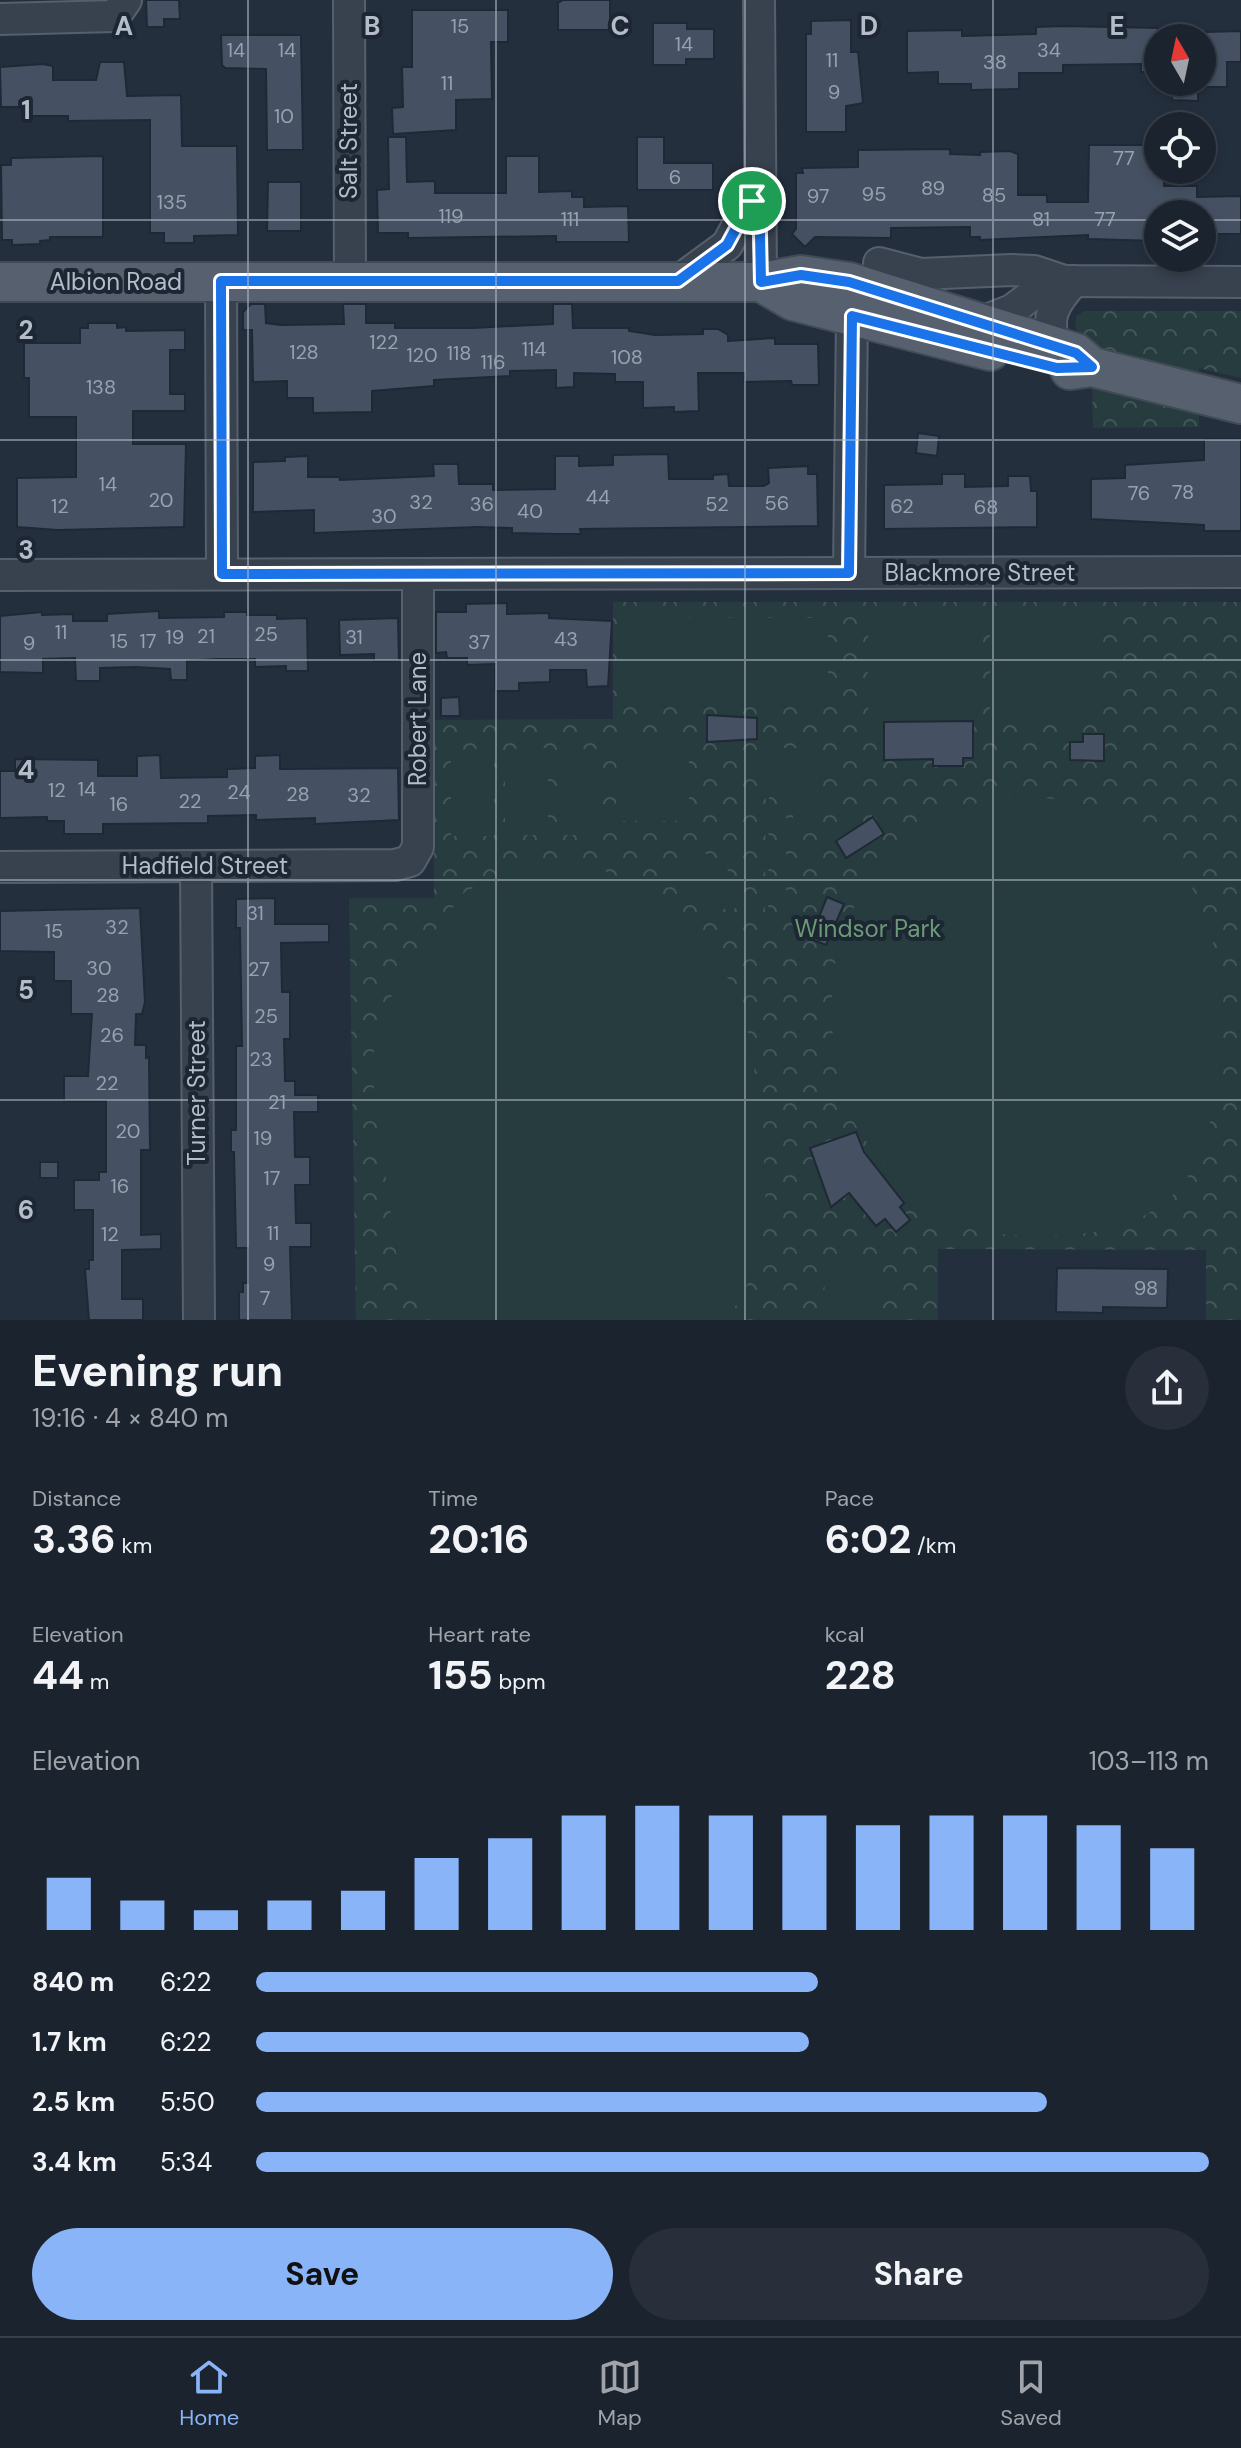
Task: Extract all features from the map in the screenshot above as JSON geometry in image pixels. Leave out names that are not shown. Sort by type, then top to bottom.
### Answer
[{"type":"main road","name":"Albion Road","points":[[0,282],[761,282],[793,275],[836,279],[979,323],[1080,355],[1092,367]]},
{"type":"main road","points":[[761,282],[793,301],[852,316],[1057,368],[1092,367],[1241,404]]},
{"type":"street","name":"Salt Street","points":[[349,0],[350,282]]},
{"type":"street","points":[[759,0],[761,282]]},
{"type":"street","points":[[0,19],[120,8]]},
{"type":"street","points":[[678,281],[727,245],[759,186]]},
{"type":"street","points":[[879,263],[921,274],[1029,271],[1074,281],[1241,282]]},
{"type":"street","points":[[221,281],[222,574]]},
{"type":"street","points":[[979,323],[1012,310],[1040,289],[1074,281]]},
{"type":"street","points":[[1056,347],[1050,329],[1050,312],[1074,281]]},
{"type":"street","points":[[849,573],[852,316]]},
{"type":"street","name":"Blackmore Street","points":[[0,575],[1241,572]]},
{"type":"street","name":"Robert Lane","points":[[410,861],[418,847],[418,574]]},
{"type":"street","name":"Hadfield Street","points":[[0,867],[395,865],[410,861]]},
{"type":"street","name":"Turner Street","points":[[196,867],[199,1320]]},
{"type":"green space","points":[[1084,311],[1241,311],[1241,378],[1199,368],[1199,427],[1093,428],[1091,341],[1076,329],[1077,316]]},
{"type":"green space","name":"Windsor Park","points":[[613,602],[1241,602],[1241,1320],[1206,1320],[1206,1250],[938,1249],[938,1320],[356,1320],[349,898],[434,898],[432,720],[613,719]]},
{"type":"green space","points":[[978,609],[979,720],[868,720],[868,610]]},
{"type":"green space","points":[[990,609],[1102,609],[1102,722],[990,722]]},
{"type":"green space","points":[[619,617],[828,618],[828,707],[618,706]]},
{"type":"green space","points":[[617,732],[689,732],[689,821],[616,821]]},
{"type":"green space","points":[[548,748],[548,835],[505,835],[505,749]]},
{"type":"green space","points":[[759,748],[821,748],[820,824],[793,824],[793,786],[786,786],[786,915],[782,915],[782,786],[769,786],[768,915],[765,916],[766,786],[759,785]]},
{"type":"green space","points":[[494,749],[494,836],[451,836],[451,750]]},
{"type":"green space","points":[[559,749],[602,749],[602,835],[559,835]]},
{"type":"green space","points":[[1012,797],[1049,798],[1104,810],[1153,837],[1182,871],[1203,912],[1216,958],[1223,1006],[1222,1055],[1215,1103],[1202,1147],[1183,1185],[1173,1194],[1143,1216],[1108,1230],[1060,1235],[1000,1234],[962,1227],[940,1219],[917,1199],[868,1144],[848,1110],[839,1085],[833,1032],[835,964],[867,874],[889,849],[920,826],[973,804]]},
{"type":"green space","points":[[688,844],[725,867],[751,902],[736,908],[721,909],[707,905],[696,897],[687,887],[683,874],[682,859]]},
{"type":"green space","points":[[566,860],[620,878],[672,912],[714,957],[730,982],[741,1008],[754,1064],[765,1175],[764,1225],[752,1273],[726,1320],[430,1320],[407,1284],[397,1259],[374,1089],[374,1052],[384,1011],[405,969],[465,892],[517,865]]},
{"type":"green space","points":[[825,1262],[883,1262],[883,1320],[824,1320]]},
{"type":"green space","points":[[757,1311],[798,1311],[797,1320],[757,1320]]},
{"type":"building","points":[[146,0],[179,0],[180,19],[164,19],[164,27],[147,27]]},
{"type":"building","points":[[563,0],[610,0],[610,30],[558,30],[558,3]]},
{"type":"building","points":[[412,10],[508,10],[508,42],[491,42],[492,99],[456,100],[456,130],[393,134],[392,108],[403,107],[402,67],[412,67]]},
{"type":"building","points":[[851,20],[851,52],[858,52],[863,103],[846,106],[846,132],[806,132],[806,34],[811,34],[811,21]]},
{"type":"building","points":[[653,23],[687,23],[687,29],[714,29],[714,59],[686,59],[686,65],[653,65]]},
{"type":"building","points":[[1036,27],[1144,28],[1144,72],[1141,72],[1141,64],[1063,65],[1063,73],[1019,73],[1019,89],[971,90],[971,84],[938,84],[938,72],[907,73],[907,31],[962,30],[962,36],[1036,34]]},
{"type":"building","points":[[1241,31],[1241,62],[1227,62],[1227,87],[1216,87],[1216,32]]},
{"type":"building","points":[[221,35],[301,35],[303,150],[267,150],[266,69],[225,68],[222,65]]},
{"type":"building","points":[[100,62],[124,62],[127,96],[181,95],[182,146],[237,146],[238,235],[194,236],[194,243],[164,243],[164,233],[150,233],[150,120],[68,121],[68,116],[28,116],[28,107],[1,107],[0,67],[43,64],[53,66],[53,80],[96,80]]},
{"type":"building","points":[[1172,96],[1198,96],[1198,101],[1172,100]]},
{"type":"building","points":[[388,137],[406,137],[407,182],[435,181],[435,193],[506,193],[506,156],[539,156],[539,192],[572,191],[572,197],[584,197],[584,207],[628,206],[629,242],[556,242],[556,236],[408,238],[408,233],[378,233],[377,190],[389,189]]},
{"type":"building","points":[[637,137],[664,137],[664,163],[713,163],[713,190],[637,190]]},
{"type":"building","points":[[1089,145],[1144,145],[1144,184],[1197,186],[1197,197],[1241,196],[1241,234],[1216,234],[1216,200],[1144,200],[1144,241],[1088,239],[1088,235],[980,240],[980,237],[970,237],[970,227],[891,228],[891,238],[815,237],[805,247],[792,234],[796,229],[796,173],[803,173],[802,168],[858,167],[858,150],[950,149],[950,154],[980,155],[980,152],[1010,151],[1018,154],[1018,195],[1047,195],[1047,202],[1088,202]]},
{"type":"building","points":[[103,156],[103,237],[50,237],[50,240],[40,241],[40,244],[12,245],[12,240],[2,240],[1,165],[11,165],[11,158]]},
{"type":"building","points":[[268,182],[301,182],[301,231],[267,231]]},
{"type":"building","points":[[251,304],[265,304],[266,323],[281,325],[344,324],[343,304],[366,304],[366,323],[395,323],[395,328],[472,328],[553,324],[553,304],[572,304],[573,328],[629,328],[629,331],[655,335],[703,334],[703,329],[718,329],[728,335],[728,341],[775,338],[775,344],[818,344],[819,385],[792,385],[791,381],[744,382],[744,373],[698,373],[699,411],[674,412],[674,407],[643,408],[643,382],[615,382],[615,374],[574,373],[574,387],[556,388],[556,370],[510,371],[510,376],[434,380],[434,386],[372,391],[372,412],[313,413],[313,398],[287,398],[287,381],[253,382],[252,330],[243,330],[243,312]]},
{"type":"building","points":[[88,323],[117,323],[117,328],[126,327],[126,331],[185,330],[185,350],[170,350],[170,394],[185,394],[185,411],[133,411],[133,444],[186,444],[184,527],[57,530],[17,527],[17,478],[76,477],[76,417],[29,417],[29,378],[24,378],[24,343],[80,343],[80,328],[88,328]]},
{"type":"building","points":[[918,433],[939,436],[937,456],[916,453]]},
{"type":"building","points":[[1204,439],[1241,439],[1241,531],[1204,531],[1204,525],[1091,519],[1091,479],[1125,478],[1125,465],[1204,460]]},
{"type":"building","points":[[668,454],[669,479],[713,479],[713,475],[728,474],[729,486],[764,486],[769,483],[768,468],[808,466],[808,474],[817,474],[818,526],[580,529],[581,534],[512,533],[512,528],[478,527],[314,533],[314,510],[253,512],[253,462],[285,461],[285,457],[308,456],[308,477],[339,477],[340,480],[434,476],[433,464],[458,464],[459,484],[493,484],[493,490],[555,489],[555,456],[579,456],[579,466],[613,465],[613,455]]},
{"type":"building","points":[[942,474],[965,474],[965,487],[1008,486],[1008,476],[1030,476],[1031,491],[1037,491],[1037,527],[884,529],[884,485],[942,484]]},
{"type":"building","points":[[507,603],[507,614],[549,613],[549,618],[612,621],[608,686],[587,687],[586,670],[550,670],[550,682],[519,683],[519,691],[495,691],[495,664],[467,665],[467,658],[447,658],[446,652],[436,653],[436,612],[466,612],[466,604]]},
{"type":"building","points":[[159,611],[159,618],[224,617],[224,612],[247,612],[247,615],[277,615],[277,619],[307,618],[308,671],[286,671],[286,666],[255,667],[255,659],[217,659],[187,661],[187,680],[171,680],[170,669],[136,667],[100,668],[100,681],[76,681],[75,658],[43,659],[43,673],[0,672],[0,616],[42,612],[42,615],[73,614],[73,621],[107,621],[107,614]]},
{"type":"building","points":[[398,618],[399,661],[374,661],[374,654],[340,655],[339,620]]},
{"type":"building","points":[[459,697],[460,716],[441,716],[441,698]]},
{"type":"building","points":[[707,715],[757,718],[757,739],[707,742]]},
{"type":"building","points":[[973,721],[973,758],[963,758],[963,766],[933,766],[933,759],[884,760],[884,722]]},
{"type":"building","points":[[1083,734],[1104,734],[1104,761],[1070,760],[1070,742],[1083,742]]},
{"type":"building","points":[[160,755],[161,778],[227,777],[227,769],[255,768],[255,756],[280,755],[280,769],[398,768],[399,820],[315,824],[315,818],[256,820],[256,815],[208,816],[208,823],[103,824],[103,834],[64,834],[64,821],[47,821],[47,817],[0,818],[0,771],[15,771],[15,759],[98,760],[98,776],[137,776],[137,756]]},
{"type":"building","points":[[873,817],[884,834],[846,858],[836,841]]},
{"type":"building","points":[[827,897],[844,904],[826,945],[810,939]]},
{"type":"building","points":[[275,898],[275,924],[329,924],[329,942],[281,943],[282,992],[290,992],[290,1039],[284,1039],[285,1081],[295,1081],[295,1095],[318,1095],[318,1112],[294,1112],[295,1157],[310,1157],[310,1185],[295,1185],[296,1223],[311,1223],[311,1247],[290,1247],[292,1320],[239,1320],[239,1292],[243,1292],[243,1283],[248,1283],[248,1248],[236,1248],[234,1152],[231,1152],[231,1130],[236,1130],[236,1046],[242,1046],[240,928],[236,928],[236,899]]},
{"type":"building","points":[[140,908],[145,1002],[142,1014],[136,1014],[135,1045],[146,1045],[146,1058],[149,1057],[150,1150],[141,1150],[141,1235],[161,1234],[161,1249],[122,1250],[122,1299],[143,1299],[143,1320],[89,1320],[85,1269],[89,1269],[89,1260],[93,1260],[93,1210],[74,1210],[74,1180],[99,1180],[99,1172],[106,1172],[106,1101],[64,1101],[64,1076],[88,1076],[92,1014],[71,1014],[71,981],[54,981],[54,952],[0,951],[0,911]]},
{"type":"building","points":[[856,1132],[864,1152],[904,1203],[900,1207],[910,1220],[896,1232],[885,1219],[876,1226],[849,1193],[831,1207],[810,1148]]},
{"type":"building","points":[[40,1162],[58,1162],[58,1178],[40,1178]]},
{"type":"building","points":[[1057,1268],[1168,1269],[1167,1308],[1103,1307],[1103,1313],[1056,1312]]},
{"type":"route","points":[[759,186],[761,282],[801,275],[868,287],[1076,353],[1092,367],[1078,370],[1057,368],[852,316],[849,573],[222,574],[221,281],[678,281],[727,245],[752,201],[759,186]]}]
